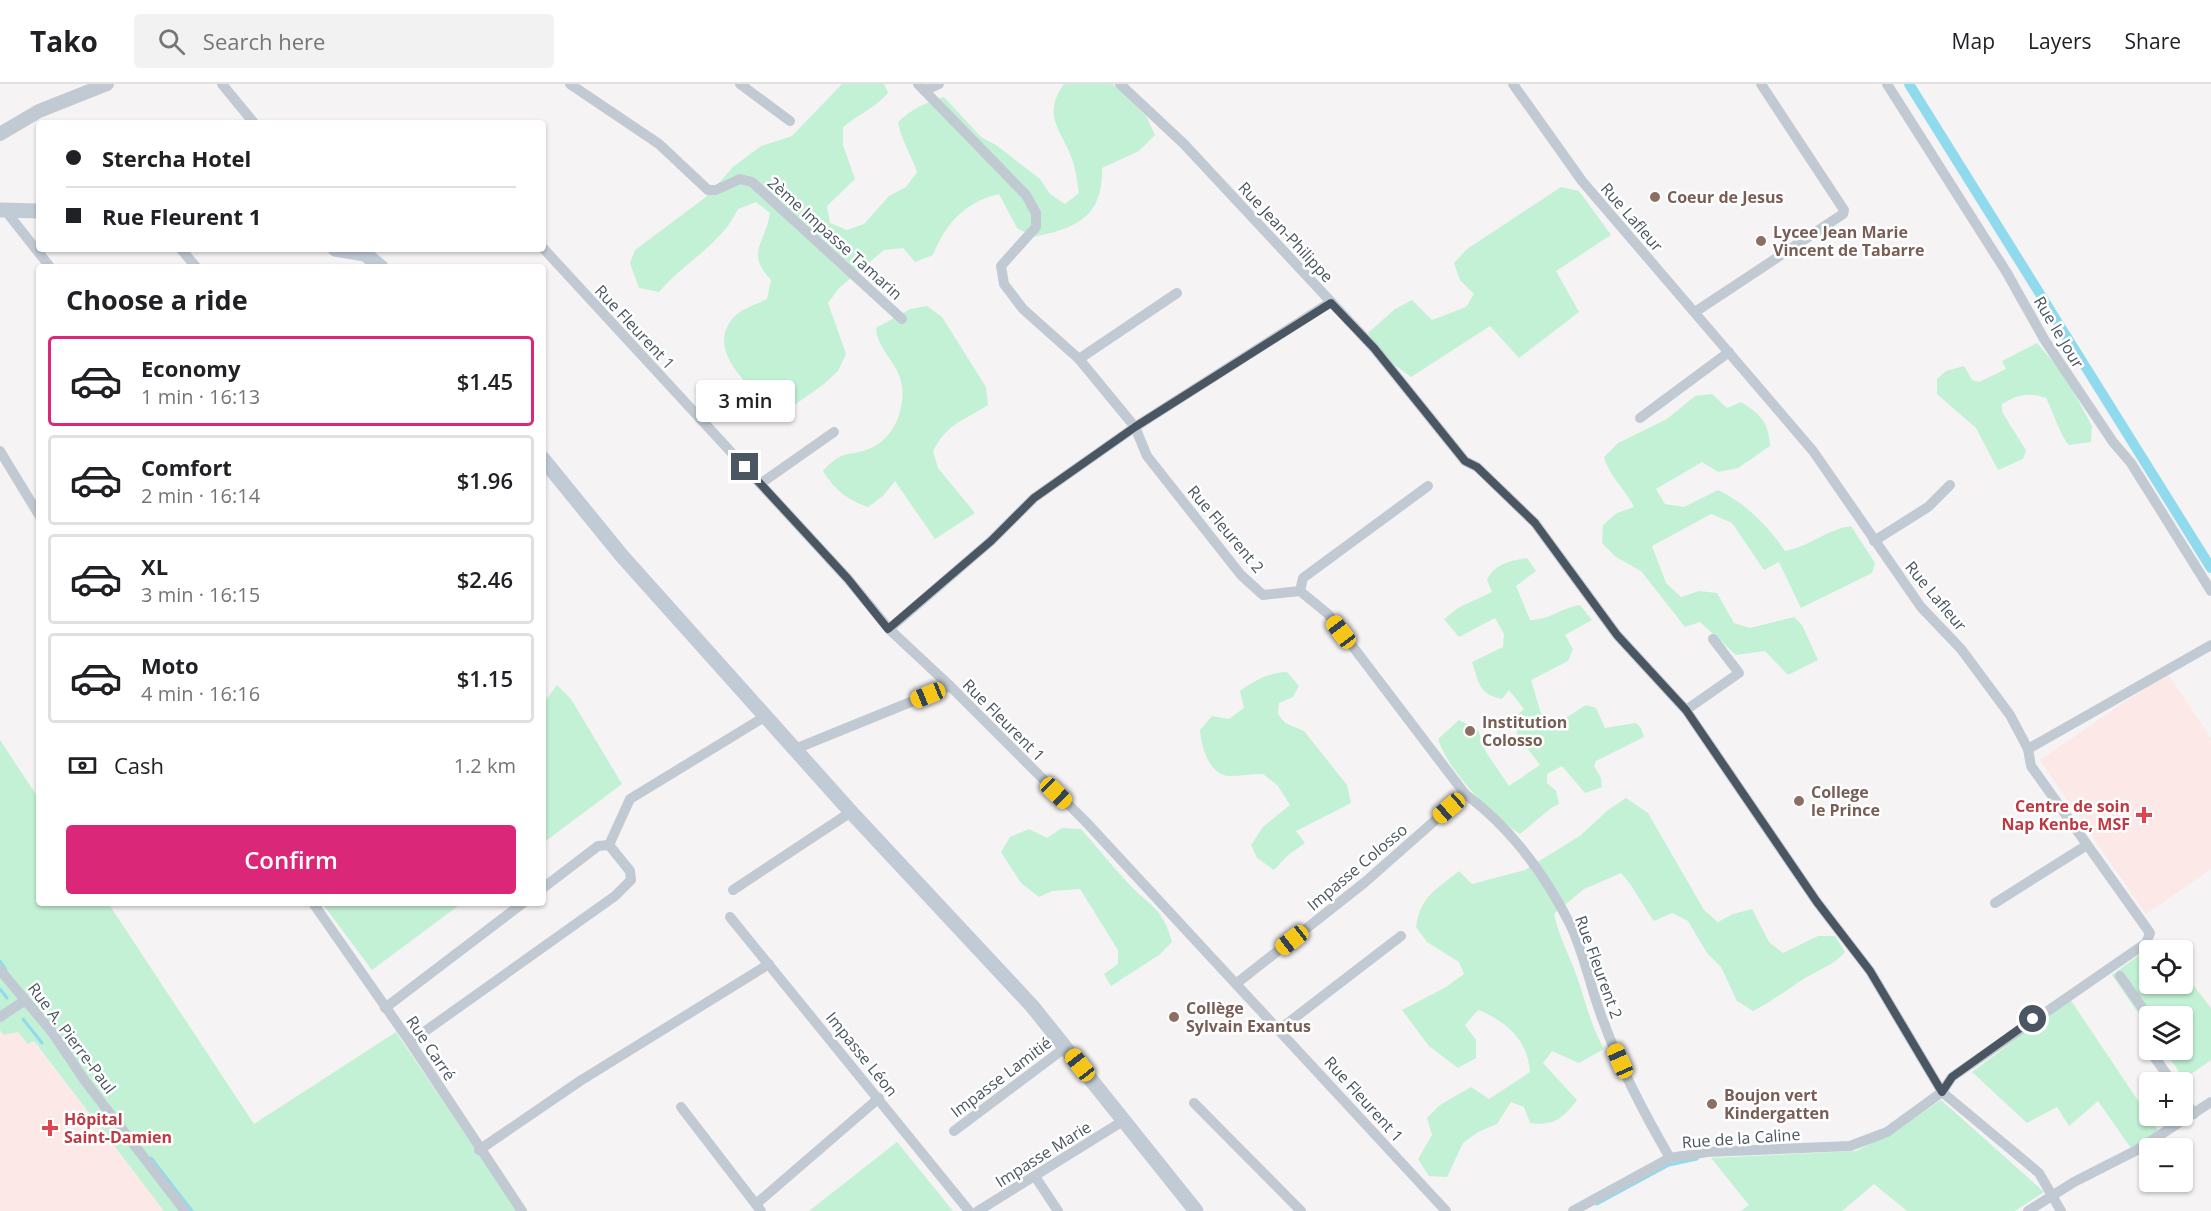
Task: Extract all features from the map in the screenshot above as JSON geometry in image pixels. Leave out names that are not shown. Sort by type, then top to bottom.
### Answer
[{"type":"main road","points":[[3,210],[36,211]]},
{"type":"main road","points":[[363,252],[377,264]]},
{"type":"main road","points":[[546,463],[622,556],[851,812],[1032,1006],[1196,1211]]},
{"type":"street","points":[[0,134],[39,111],[107,84]]},
{"type":"street","points":[[222,84],[252,120]]},
{"type":"street","name":"2ème Impasse Tamarin","points":[[570,84],[658,144],[708,190],[716,190],[740,179],[752,182],[902,319]]},
{"type":"street","points":[[740,84],[790,121]]},
{"type":"street","points":[[922,87],[939,84]]},
{"type":"street","name":"Rue Jean-Philippe","points":[[1120,84],[1184,144],[1374,348],[1465,461],[1477,467],[1535,523],[1617,635],[1686,710],[1817,902],[1870,971],[1942,1092],[2039,1173],[2061,1211]]},
{"type":"street","name":"Rue Lafleur","points":[[1513,84],[1582,182],[1813,451],[1922,607],[1984,678],[2010,715],[2028,749],[2031,766],[2150,933],[2146,943],[1952,1077],[1942,1092]]},
{"type":"street","points":[[1695,312],[1843,214],[1845,210],[1761,84]]},
{"type":"street","name":"Rue le Jour","points":[[1887,84],[2007,273],[2048,346],[2113,442],[2131,463],[2211,591]]},
{"type":"street","name":"Rue Fleurent 2","points":[[922,87],[1026,195],[1036,213],[1036,227],[1001,266],[1004,284],[1023,309],[1079,359],[1135,427],[1147,456],[1241,575],[1263,595],[1300,591],[1328,614],[1465,794],[1486,810],[1532,861],[1570,925],[1604,1024],[1646,1116],[1670,1158]]},
{"type":"street","points":[[3,210],[36,250]]},
{"type":"street","name":"Rue Fleurent 1","points":[[546,251],[848,579],[888,629],[950,686],[1086,822],[1446,1211]]},
{"type":"street","points":[[38,252],[48,264]]},
{"type":"street","points":[[183,252],[193,264]]},
{"type":"street","points":[[1079,359],[1177,293]]},
{"type":"street","points":[[888,629],[991,541],[1034,498],[1135,427],[1331,303]]},
{"type":"street","points":[[1640,418],[1729,352]]},
{"type":"street","points":[[760,484],[834,432]]},
{"type":"street","points":[[0,451],[36,510]]},
{"type":"street","points":[[1874,541],[1928,507],[1950,485]]},
{"type":"street","points":[[1300,591],[1304,578],[1428,486]]},
{"type":"street","points":[[1686,710],[1738,673],[1713,639]]},
{"type":"street","points":[[2028,749],[2211,645]]},
{"type":"street","points":[[795,748],[950,686]]},
{"type":"street","points":[[609,845],[630,800],[766,716]]},
{"type":"street","name":"Impasse Colosso","points":[[1237,983],[1364,883],[1465,794]]},
{"type":"street","points":[[733,890],[851,812]]},
{"type":"street","points":[[546,886],[598,846],[609,845]]},
{"type":"street","points":[[410,1041],[615,896],[631,880],[630,871],[609,845]]},
{"type":"street","points":[[1995,903],[2087,845]]},
{"type":"street","name":"Rue Carré","points":[[315,906],[410,1041],[522,1211]]},
{"type":"street","points":[[385,1008],[519,906]]},
{"type":"street","name":"Impasse Léon","points":[[730,917],[969,1211]]},
{"type":"street","points":[[1280,1029],[1401,936]]},
{"type":"street","points":[[479,1149],[580,1081],[769,964]]},
{"type":"street","name":"Rue A. Pierre-Paul","points":[[0,970],[52,1032],[86,1081],[186,1211]]},
{"type":"street","points":[[2120,976],[2141,1006]]},
{"type":"street","points":[[0,1017],[24,1001]]},
{"type":"street","name":"Impasse Lamitié","points":[[954,1131],[1066,1047]]},
{"type":"street","name":"Rue de la Caline","points":[[1573,1211],[1670,1158],[1707,1152],[1850,1146],[1887,1132],[1942,1092]]},
{"type":"street","points":[[681,1107],[759,1207],[879,1098]]},
{"type":"street","points":[[2193,1113],[2211,1102]]},
{"type":"street","points":[[1194,1103],[1301,1211]]},
{"type":"street","name":"Impasse Marie","points":[[978,1211],[1036,1178],[1123,1121]]},
{"type":"street","points":[[2028,1211],[2052,1194],[2137,1150],[2173,1126]]},
{"type":"street","points":[[1036,1178],[1058,1211]]},
{"type":"shaded area","name":"Centre de soin Nap Kenbe, MSF","points":[[2167,673],[2211,738],[2211,869],[2146,914],[2040,760]]},
{"type":"shaded area","name":"Hôpital Saint-Damien","points":[[0,1030],[3,1034],[18,1032],[33,1041],[164,1211],[0,1211]]},
{"type":"green space","points":[[842,84],[884,84],[888,93],[878,103],[843,127],[843,145],[855,179],[827,206],[830,223],[847,230],[864,224],[889,196],[906,187],[917,172],[901,135],[898,122],[914,110],[937,99],[944,97],[981,137],[996,145],[1040,179],[1050,194],[1065,204],[1079,193],[1073,163],[1054,114],[1057,95],[1064,84],[1113,84],[1146,116],[1155,135],[1139,151],[1102,168],[1098,198],[1084,218],[1074,224],[1033,237],[1017,228],[999,194],[976,202],[958,216],[944,233],[933,255],[915,262],[903,248],[884,250],[839,288],[828,303],[846,354],[838,371],[793,406],[773,409],[734,367],[727,355],[724,342],[726,329],[737,314],[767,299],[771,280],[763,270],[758,255],[770,213],[756,202],[738,209],[722,233],[659,292],[639,288],[630,263],[635,250],[706,197],[733,167],[761,146],[792,136]]},
{"type":"green space","points":[[1561,187],[1579,191],[1611,235],[1556,271],[1579,312],[1519,358],[1490,326],[1411,377],[1388,360],[1368,333],[1395,309],[1412,300],[1432,320],[1466,307],[1474,294],[1460,280],[1454,263],[1467,249]]},
{"type":"green space","points":[[927,306],[942,317],[986,387],[988,405],[950,428],[933,451],[938,468],[975,513],[935,539],[895,481],[883,496],[868,507],[842,494],[823,471],[841,456],[871,448],[892,430],[900,413],[902,386],[897,370],[880,343],[876,328],[910,309]]},
{"type":"green space","points":[[2037,343],[2064,374],[2092,426],[2091,442],[2069,445],[2046,398],[2034,395],[2018,396],[2002,404],[2002,412],[2026,450],[2023,459],[1998,470],[1976,428],[1937,394],[1937,379],[1946,371],[1964,366],[1972,380],[1979,382],[2006,369],[2002,361]]},
{"type":"green space","points":[[1712,394],[1727,408],[1741,402],[1758,415],[1768,431],[1770,446],[1738,468],[1718,472],[1702,462],[1656,489],[1665,504],[1684,507],[1718,490],[1737,501],[1755,516],[1785,551],[1851,526],[1875,563],[1872,573],[1801,608],[1779,562],[1764,570],[1732,523],[1711,514],[1652,546],[1666,583],[1681,597],[1699,591],[1717,593],[1734,623],[1750,628],[1794,617],[1802,625],[1818,660],[1788,675],[1765,651],[1736,655],[1700,622],[1685,627],[1641,571],[1616,557],[1602,543],[1603,525],[1617,513],[1634,507],[1610,471],[1604,457],[1618,443],[1667,419],[1695,396]]},
{"type":"green space","points":[[1527,558],[1536,571],[1516,586],[1530,620],[1545,618],[1580,605],[1592,620],[1565,635],[1573,649],[1568,661],[1531,680],[1543,720],[1556,724],[1586,705],[1596,708],[1605,728],[1636,723],[1641,728],[1644,737],[1596,761],[1594,766],[1601,778],[1602,787],[1585,793],[1562,766],[1547,774],[1547,783],[1556,791],[1559,804],[1520,834],[1496,816],[1472,792],[1451,765],[1438,739],[1459,720],[1478,730],[1486,752],[1509,786],[1540,765],[1518,736],[1512,720],[1524,709],[1509,690],[1502,699],[1488,694],[1478,681],[1472,662],[1503,647],[1504,634],[1495,618],[1459,637],[1444,619],[1458,608],[1492,592],[1487,580],[1499,566]]},
{"type":"green space","points":[[1287,672],[1299,686],[1293,697],[1279,703],[1278,714],[1285,723],[1304,731],[1347,785],[1351,803],[1296,831],[1305,843],[1288,855],[1274,870],[1257,858],[1251,845],[1263,827],[1290,805],[1278,786],[1263,774],[1229,776],[1216,771],[1207,759],[1200,730],[1212,716],[1229,719],[1244,708],[1240,691],[1246,687],[1257,680]]},
{"type":"green space","points":[[557,685],[571,699],[622,784],[546,841],[546,700]]},
{"type":"green space","points":[[0,740],[36,794],[36,906],[110,906],[254,1124],[396,1032],[517,1211],[164,1211],[34,1041],[28,1044],[18,1032],[3,1035],[0,1030]]},
{"type":"green space","points":[[1626,798],[1648,813],[1704,910],[1718,922],[1733,914],[1752,909],[1769,942],[1783,953],[1818,936],[1835,936],[1845,952],[1830,964],[1753,1011],[1737,1001],[1721,967],[1707,953],[1688,921],[1672,913],[1654,921],[1621,873],[1584,889],[1554,914],[1590,1019],[1604,1049],[1579,1063],[1552,1051],[1543,1063],[1577,1100],[1557,1120],[1538,1124],[1530,1123],[1524,1107],[1511,1102],[1497,1124],[1478,1132],[1463,1143],[1447,1177],[1429,1176],[1418,1159],[1432,1135],[1427,1118],[1440,1105],[1471,1087],[1489,1099],[1530,1072],[1525,1051],[1514,1033],[1498,1020],[1478,1010],[1465,1025],[1476,1040],[1476,1058],[1458,1068],[1429,1046],[1402,1010],[1446,987],[1464,974],[1459,962],[1427,942],[1416,927],[1422,907],[1431,894],[1459,871],[1472,884],[1525,870],[1581,835],[1608,810]]},
{"type":"green space","points":[[1062,828],[1081,829],[1128,883],[1160,914],[1172,942],[1159,955],[1111,986],[1104,974],[1118,964],[1118,950],[1080,889],[1052,891],[1039,897],[1021,883],[1001,852],[1010,837],[1029,829],[1047,838]]},
{"type":"green space","points":[[324,906],[458,906],[372,970]]},
{"type":"green space","points":[[2139,955],[2139,994],[2193,994],[2193,985],[2211,1008],[2211,1060],[2193,1073],[2179,1072],[2171,1060],[2193,1060],[2193,1006],[2139,1006],[2139,1014],[2112,975]]},
{"type":"green space","points":[[2070,999],[2139,1102],[2139,1126],[2155,1126],[2159,1132],[2148,1138],[2139,1138],[2139,1143],[2131,1148],[2098,1101],[2069,1126],[2057,1107],[2027,1123],[1972,1072]]},
{"type":"green space","points":[[1941,1100],[2044,1192],[2015,1211],[1907,1211],[1874,1184],[1842,1211],[1741,1211],[1749,1205],[1711,1158],[1856,1151],[1898,1129]]},
{"type":"green space","points":[[897,1142],[953,1211],[809,1211]]},
{"type":"waterway","points":[[1909,84],[2211,568]]},
{"type":"waterway","points":[[0,961],[6,970]]},
{"type":"waterway","points":[[0,989],[7,998]]},
{"type":"waterway","points":[[23,1019],[42,1043]]},
{"type":"waterway","points":[[151,1158],[192,1211]]},
{"type":"waterway","points":[[1597,1204],[1669,1165],[1697,1159]]},
{"type":"place","name":"Coeur de Jesus","points":[[1655,197]]},
{"type":"place","name":"Lycee Jean Marie Vincent de Tabarre","points":[[1761,241]]},
{"type":"place","name":"Institution Colosso","points":[[1470,731]]},
{"type":"place","name":"College le Prince","points":[[1799,801]]},
{"type":"place","name":"Centre de soin Nap Kenbe, MSF","points":[[2144,815]]},
{"type":"place","name":"Collège Sylvain Exantus","points":[[1174,1017]]},
{"type":"place","name":"Boujon vert Kindergatten","points":[[1712,1104]]},
{"type":"place","name":"Hôpital Saint-Damien","points":[[50,1128]]},
{"type":"route","points":[[745,467],[848,579],[888,629],[991,541],[1034,498],[1135,427],[1331,303],[1374,348],[1465,461],[1477,467],[1535,523],[1617,635],[1686,710],[1817,902],[1870,971],[1942,1092],[1952,1077],[2033,1019]]}]
